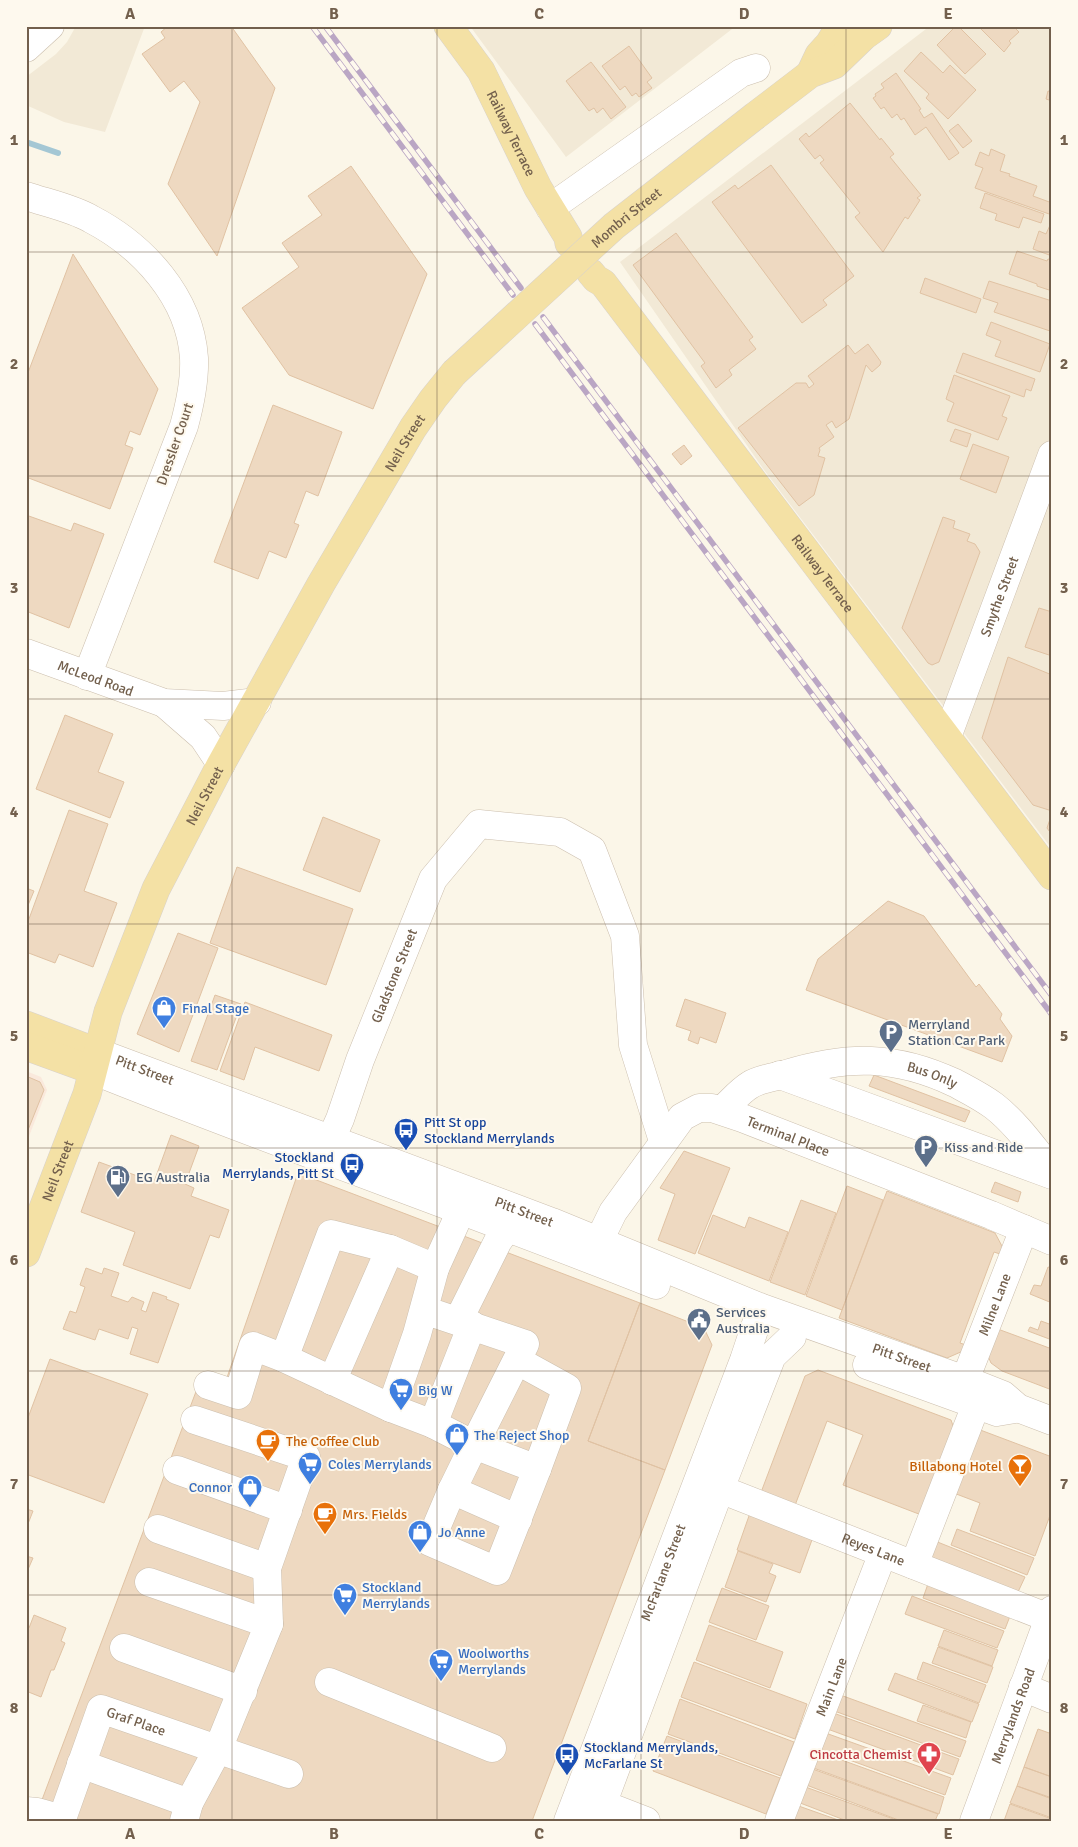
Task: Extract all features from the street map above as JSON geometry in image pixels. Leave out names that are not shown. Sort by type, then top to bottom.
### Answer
[{"type":"main road","name":"Railway Terrace","points":[[448,26],[481,71],[538,188],[568,237],[569,243]]},
{"type":"main road","name":"Mombri Street","points":[[810,74],[819,55],[829,44],[840,26]]},
{"type":"main road","name":"Mombri Street","points":[[454,373],[614,226],[810,74],[834,65],[864,36],[878,26]]},
{"type":"main road","name":"Railway Terrace","points":[[591,273],[604,283],[1052,876]]},
{"type":"main road","name":"Neil Street","points":[[26,1253],[87,1094],[108,1012],[156,889],[221,764],[321,584],[413,428],[454,373]]},
{"type":"main road","name":"Pitt Street","points":[[26,1024],[94,1061]]},
{"type":"main road","name":"Pitt Street","points":[[26,1046],[94,1061]]},
{"type":"street","points":[[26,48],[50,26]]},
{"type":"street","points":[[550,208],[741,73],[756,68]]},
{"type":"street","name":"Dressler Court","points":[[26,196],[89,217],[136,248],[155,268],[170,288],[183,313],[194,357],[192,390],[184,426],[87,676]]},
{"type":"street","name":"Smythe Street","points":[[947,737],[1052,455]]},
{"type":"street","name":"McLeod Road","points":[[26,653],[164,703],[223,706],[257,702]]},
{"type":"street","name":"McLeod Road","points":[[164,703],[204,737],[221,764]]},
{"type":"street","name":"Gladstone Street","points":[[331,1139],[340,1119],[360,1060],[433,879],[479,824],[560,832],[592,850],[625,936],[633,1045],[663,1141]]},
{"type":"street","name":"Pitt Street","points":[[94,1061],[331,1139],[594,1249],[756,1324],[997,1412],[1018,1408]]},
{"type":"street","name":"Pitt Street","points":[[94,1061],[290,1147],[508,1227],[594,1249],[966,1380],[1003,1395],[1018,1408],[1052,1421]]},
{"type":"street","name":"Bus Only","points":[[722,1110],[750,1084],[815,1065],[847,1061],[889,1062],[919,1069],[972,1092],[994,1106],[1016,1126],[1052,1171]]},
{"type":"street","points":[[780,1076],[1052,1175]]},
{"type":"street","name":"Terminal Place","points":[[594,1249],[613,1212],[663,1141],[682,1117],[699,1108],[722,1110],[991,1214],[1052,1241]]},
{"type":"street","points":[[391,1408],[417,1334],[435,1268],[455,1224],[459,1210]]},
{"type":"street","points":[[433,1424],[465,1323],[498,1241],[508,1227]]},
{"type":"street","name":"Milne Lane","points":[[966,1380],[1024,1229]]},
{"type":"street","points":[[284,1358],[331,1234],[390,1249],[435,1268]]},
{"type":"street","points":[[332,1381],[390,1249]]},
{"type":"street","points":[[424,1310],[525,1344],[452,1490],[430,1542],[497,1571],[538,1469],[566,1388],[518,1361]]},
{"type":"street","name":"McFarlane Street","points":[[568,1821],[592,1806],[709,1485],[756,1324]]},
{"type":"street","name":"McFarlane Street","points":[[709,1485],[772,1356],[792,1337]]},
{"type":"street","points":[[208,1385],[238,1395],[253,1346],[284,1358],[391,1408],[433,1424],[474,1445],[538,1469]]},
{"type":"street","points":[[914,1565],[976,1405]]},
{"type":"street","points":[[81,1764],[187,1812],[218,1750],[269,1624],[267,1568],[306,1457],[195,1420]]},
{"type":"street","points":[[177,1470],[288,1510]]},
{"type":"street","name":"Reyes Lane","points":[[709,1485],[914,1565],[1050,1614]]},
{"type":"street","points":[[452,1490],[518,1519]]},
{"type":"street","points":[[158,1530],[267,1568]]},
{"type":"street","name":"Main Lane","points":[[779,1821],[883,1552]]},
{"type":"street","points":[[150,1582],[269,1624]]},
{"type":"street","name":"Merrylands Road","points":[[974,1821],[1050,1614]]},
{"type":"street","points":[[124,1648],[243,1691]]},
{"type":"street","points":[[329,1682],[492,1748]]},
{"type":"street","points":[[1023,1687],[1052,1698]]},
{"type":"street","name":"Graf Place","points":[[26,1811],[37,1812],[62,1820],[101,1709],[289,1774]]},
{"type":"street","points":[[592,1806],[646,1821]]},
{"type":"shaded area","points":[[76,26],[145,26],[105,132],[64,122],[26,105],[26,77],[56,54],[67,42]]},
{"type":"shaded area","points":[[470,26],[736,26],[566,157]]},
{"type":"shaded area","points":[[930,26],[1052,26],[1052,849],[764,470],[620,262]]},
{"type":"shaded area","points":[[26,1071],[41,1077],[47,1090],[26,1144]]},
{"type":"building","points":[[168,26],[231,26],[275,88],[217,256],[168,184],[200,102],[184,81],[170,92],[142,54],[165,38],[161,32]]},
{"type":"building","points":[[956,26],[986,54],[965,74],[937,45]]},
{"type":"building","points":[[978,26],[1013,26],[1019,32],[1009,41],[1011,43],[1004,52]]},
{"type":"building","points":[[629,46],[652,78],[647,82],[652,88],[639,97],[636,93],[632,96],[625,86],[620,90],[602,66]]},
{"type":"building","points":[[921,52],[943,73],[950,65],[976,90],[948,119],[926,98],[929,94],[904,71]]},
{"type":"building","points":[[591,62],[626,107],[611,119],[603,108],[597,113],[594,108],[589,111],[566,81]]},
{"type":"building","points":[[896,73],[921,109],[919,110],[924,118],[932,113],[959,153],[949,160],[926,127],[915,135],[904,118],[901,120],[897,114],[892,118],[884,107],[881,109],[873,98],[876,96],[875,94],[884,88],[881,84]]},
{"type":"building","points":[[1048,91],[1052,92],[1052,101],[1046,99]]},
{"type":"building","points":[[850,103],[894,154],[890,157],[921,195],[917,198],[920,200],[908,219],[905,217],[883,252],[855,217],[860,213],[820,163],[824,160],[820,155],[815,159],[799,139],[806,133],[809,137]]},
{"type":"building","points":[[958,124],[972,141],[963,148],[949,131]]},
{"type":"building","points":[[991,149],[1005,155],[1000,171],[1037,186],[1033,196],[1052,203],[1052,215],[975,188],[983,168],[975,165],[980,152],[989,156]]},
{"type":"building","points":[[771,165],[854,276],[823,300],[827,305],[802,323],[712,202],[735,185],[738,189]]},
{"type":"building","points":[[351,166],[427,274],[373,409],[289,375],[242,308],[299,267],[282,243],[322,215],[308,196]]},
{"type":"building","points":[[985,193],[1044,214],[1041,223],[1023,217],[1019,228],[995,220],[997,214],[980,208]]},
{"type":"building","points":[[1051,223],[1052,256],[1033,249],[1039,231],[1046,234]]},
{"type":"building","points":[[676,233],[753,337],[749,340],[756,349],[729,370],[732,375],[716,388],[701,366],[705,363],[633,265]]},
{"type":"building","points":[[1017,251],[1047,261],[1048,259],[1052,260],[1052,291],[1009,274]]},
{"type":"building","points":[[73,254],[158,389],[140,435],[130,431],[125,445],[133,448],[110,509],[26,477],[26,378]]},
{"type":"building","points":[[925,278],[981,299],[976,313],[920,293]]},
{"type":"building","points":[[989,281],[1052,301],[1052,325],[1050,331],[994,312],[998,303],[983,298]]},
{"type":"building","points":[[991,322],[1050,344],[1040,372],[995,356],[1001,341],[986,335]]},
{"type":"building","points":[[868,344],[881,362],[880,365],[872,372],[866,365],[849,419],[836,428],[832,421],[826,425],[834,437],[819,448],[818,456],[825,458],[814,495],[799,506],[738,428],[796,383],[806,383],[809,388],[814,384],[808,376],[848,345],[855,354]]},
{"type":"building","points":[[963,353],[1035,379],[1031,391],[1026,389],[1024,397],[956,372]]},
{"type":"building","points":[[954,375],[1010,396],[1002,416],[1007,418],[998,440],[947,421],[954,403],[946,399]]},
{"type":"building","points":[[273,405],[342,432],[318,496],[306,491],[294,523],[299,525],[286,558],[269,551],[258,579],[214,562]]},
{"type":"building","points":[[955,429],[971,434],[967,447],[950,441]]},
{"type":"building","points":[[973,444],[1009,457],[996,493],[960,479]]},
{"type":"building","points":[[684,445],[692,456],[681,465],[672,454]]},
{"type":"building","points":[[26,515],[71,531],[74,523],[104,534],[69,628],[26,611]]},
{"type":"building","points":[[943,517],[955,521],[953,528],[970,534],[967,541],[975,544],[980,552],[939,662],[932,665],[928,663],[902,628]]},
{"type":"building","points":[[1039,608],[1052,612],[1052,656],[1025,647]]},
{"type":"building","points":[[1008,657],[1052,675],[1052,811],[1033,805],[982,738]]},
{"type":"building","points":[[65,715],[113,734],[98,772],[124,782],[110,818],[36,789]]},
{"type":"building","points":[[69,810],[108,824],[84,891],[117,903],[93,967],[59,954],[55,963],[26,952],[26,927]]},
{"type":"building","points":[[1052,813],[1052,835],[1047,828]]},
{"type":"building","points":[[323,817],[380,840],[360,892],[303,870]]},
{"type":"building","points":[[237,867],[353,909],[326,985],[210,943]]},
{"type":"building","points":[[26,888],[34,891],[26,910]]},
{"type":"building","points":[[888,901],[924,916],[976,987],[979,984],[1002,1014],[1000,1019],[1012,1036],[1002,1062],[806,990],[818,959]]},
{"type":"building","points":[[178,933],[218,948],[179,1052],[137,1034]]},
{"type":"building","points":[[215,995],[241,1004],[217,1070],[191,1061]]},
{"type":"building","points":[[685,999],[726,1013],[716,1043],[700,1037],[698,1044],[688,1040],[691,1031],[676,1026]]},
{"type":"building","points":[[245,1002],[332,1035],[319,1071],[255,1047],[244,1080],[220,1071]]},
{"type":"building","points":[[874,1075],[970,1111],[965,1122],[869,1086]]},
{"type":"building","points":[[26,1076],[40,1082],[44,1090],[26,1135]]},
{"type":"building","points":[[171,1135],[199,1146],[185,1184],[194,1188],[191,1196],[229,1210],[219,1238],[210,1235],[190,1289],[123,1265],[135,1232],[81,1212],[99,1162],[154,1182]]},
{"type":"building","points":[[684,1151],[730,1168],[695,1254],[658,1240],[675,1194],[660,1188]]},
{"type":"building","name":"Stockland Merrylands","points":[[298,1173],[640,1303],[588,1441],[665,1470],[532,1821],[34,1821],[200,1381],[223,1389]]},
{"type":"building","points":[[995,1182],[1021,1192],[1018,1202],[991,1192]]},
{"type":"building","points":[[847,1186],[883,1200],[842,1310],[806,1296]]},
{"type":"building","points":[[887,1191],[995,1233],[1003,1248],[1000,1254],[994,1252],[960,1343],[966,1345],[963,1351],[947,1358],[839,1318]]},
{"type":"building","points":[[801,1200],[836,1213],[805,1295],[770,1282]]},
{"type":"building","points":[[713,1215],[745,1228],[749,1217],[788,1232],[769,1281],[698,1253]]},
{"type":"building","points":[[1048,1267],[1052,1268],[1052,1303],[1030,1294],[1034,1285],[1041,1286]]},
{"type":"building","points":[[86,1268],[102,1274],[104,1268],[119,1273],[111,1296],[128,1302],[132,1297],[144,1302],[141,1310],[146,1312],[153,1292],[179,1304],[158,1363],[130,1354],[138,1329],[132,1327],[128,1339],[99,1329],[95,1340],[63,1329],[70,1311],[76,1313],[85,1287],[80,1285]]},
{"type":"building","points":[[640,1303],[704,1328],[712,1345],[665,1470],[588,1441]]},
{"type":"building","points":[[1041,1321],[1052,1325],[1052,1340],[1028,1331],[1030,1327],[1038,1330]]},
{"type":"building","points":[[995,1328],[1052,1349],[1052,1390],[1002,1371],[991,1363],[988,1356]]},
{"type":"building","points":[[50,1359],[148,1394],[104,1503],[26,1474],[26,1423]]},
{"type":"building","points":[[818,1370],[951,1420],[956,1434],[924,1516],[843,1485],[863,1435],[827,1421],[794,1508],[760,1495],[805,1376]]},
{"type":"building","points":[[975,1428],[1052,1457],[1052,1510],[1035,1556],[970,1531],[980,1503],[951,1492]]},
{"type":"building","points":[[26,1509],[33,1511],[26,1529]]},
{"type":"building","points":[[750,1513],[813,1537],[800,1573],[737,1550]]},
{"type":"building","points":[[957,1529],[1034,1558],[1027,1575],[951,1545]]},
{"type":"building","points":[[935,1541],[1025,1577],[1018,1592],[935,1560],[929,1553]]},
{"type":"building","points":[[738,1551],[773,1564],[769,1573],[776,1576],[766,1602],[725,1587]]},
{"type":"building","points":[[26,1556],[33,1558],[26,1574]]},
{"type":"building","points":[[929,1581],[1012,1611],[1005,1629],[923,1598]]},
{"type":"building","points":[[722,1588],[769,1606],[756,1640],[709,1622]]},
{"type":"building","points":[[912,1596],[1004,1631],[997,1648],[905,1614]]},
{"type":"building","points":[[34,1615],[66,1628],[61,1641],[65,1643],[54,1670],[51,1670],[41,1697],[26,1691],[26,1628],[29,1628]]},
{"type":"building","points":[[709,1625],[783,1652],[770,1688],[696,1660]]},
{"type":"building","points":[[944,1630],[998,1650],[992,1666],[938,1646]]},
{"type":"building","points":[[938,1647],[993,1667],[987,1683],[932,1663]]},
{"type":"building","points":[[694,1662],[807,1704],[795,1739],[681,1697]]},
{"type":"building","points":[[923,1662],[986,1685],[979,1703],[917,1679]]},
{"type":"building","points":[[895,1673],[979,1704],[972,1722],[888,1690]]},
{"type":"building","points":[[835,1693],[966,1741],[960,1757],[829,1709]]},
{"type":"building","points":[[680,1699],[794,1742],[781,1776],[668,1734]]},
{"type":"building","points":[[923,1705],[971,1722],[966,1738],[917,1721]]},
{"type":"building","points":[[828,1711],[959,1759],[953,1775],[822,1727]]},
{"type":"building","points":[[1038,1729],[1052,1734],[1052,1777],[1024,1767]]},
{"type":"building","points":[[820,1731],[951,1778],[945,1795],[814,1747]]},
{"type":"building","points":[[667,1736],[780,1778],[766,1814],[653,1771]]},
{"type":"building","points":[[814,1750],[944,1797],[939,1814],[808,1766]]},
{"type":"building","points":[[807,1767],[938,1814],[935,1821],[901,1821],[801,1783]]},
{"type":"building","points":[[1024,1767],[1052,1777],[1052,1798],[1017,1786]]},
{"type":"building","points":[[800,1785],[899,1821],[847,1821],[795,1801]]},
{"type":"building","points":[[1017,1786],[1052,1799],[1052,1818],[1010,1803]]},
{"type":"building","points":[[793,1804],[841,1821],[791,1821]]},
{"type":"building","points":[[1010,1804],[1052,1819],[1052,1821],[1004,1821]]},
{"type":"waterway","points":[[26,142],[58,153]]},
{"type":"railway","points":[[312,26],[513,295]]},
{"type":"railway","points":[[325,26],[521,288]]},
{"type":"railway","points":[[543,317],[1052,996]]},
{"type":"railway","points":[[535,324],[1052,1015]]},
{"type":"place","name":"Final Stage","points":[[164,1029]]},
{"type":"place","name":"Merryland Station Car Park","points":[[891,1053]]},
{"type":"place","name":"Pitt St opp Stockland Merrylands","points":[[406,1151]]},
{"type":"place","name":"Kiss and Ride","points":[[926,1168]]},
{"type":"place","name":"Stockland Merrylands, Pitt St","points":[[352,1186]]},
{"type":"place","name":"EG Australia","points":[[118,1198]]},
{"type":"place","name":"Services Australia","points":[[699,1341]]},
{"type":"place","name":"Big W","points":[[401,1411]]},
{"type":"place","name":"The Reject Shop","points":[[457,1456]]},
{"type":"place","name":"The Coffee Club","points":[[268,1462]]},
{"type":"place","name":"Coles Merrylands","points":[[310,1485]]},
{"type":"place","name":"Billabong Hotel","points":[[1020,1487]]},
{"type":"place","name":"Connor","points":[[250,1508]]},
{"type":"place","name":"Mrs. Fields","points":[[325,1535]]},
{"type":"place","name":"Jo Anne","points":[[420,1553]]},
{"type":"place","name":"Stockland Merrylands","points":[[345,1616]]},
{"type":"place","name":"Woolworths Merrylands","points":[[441,1682]]},
{"type":"place","name":"Cincotta Chemist","points":[[929,1775]]},
{"type":"place","name":"Stockland Merrylands, McFarlane St","points":[[567,1776]]}]
